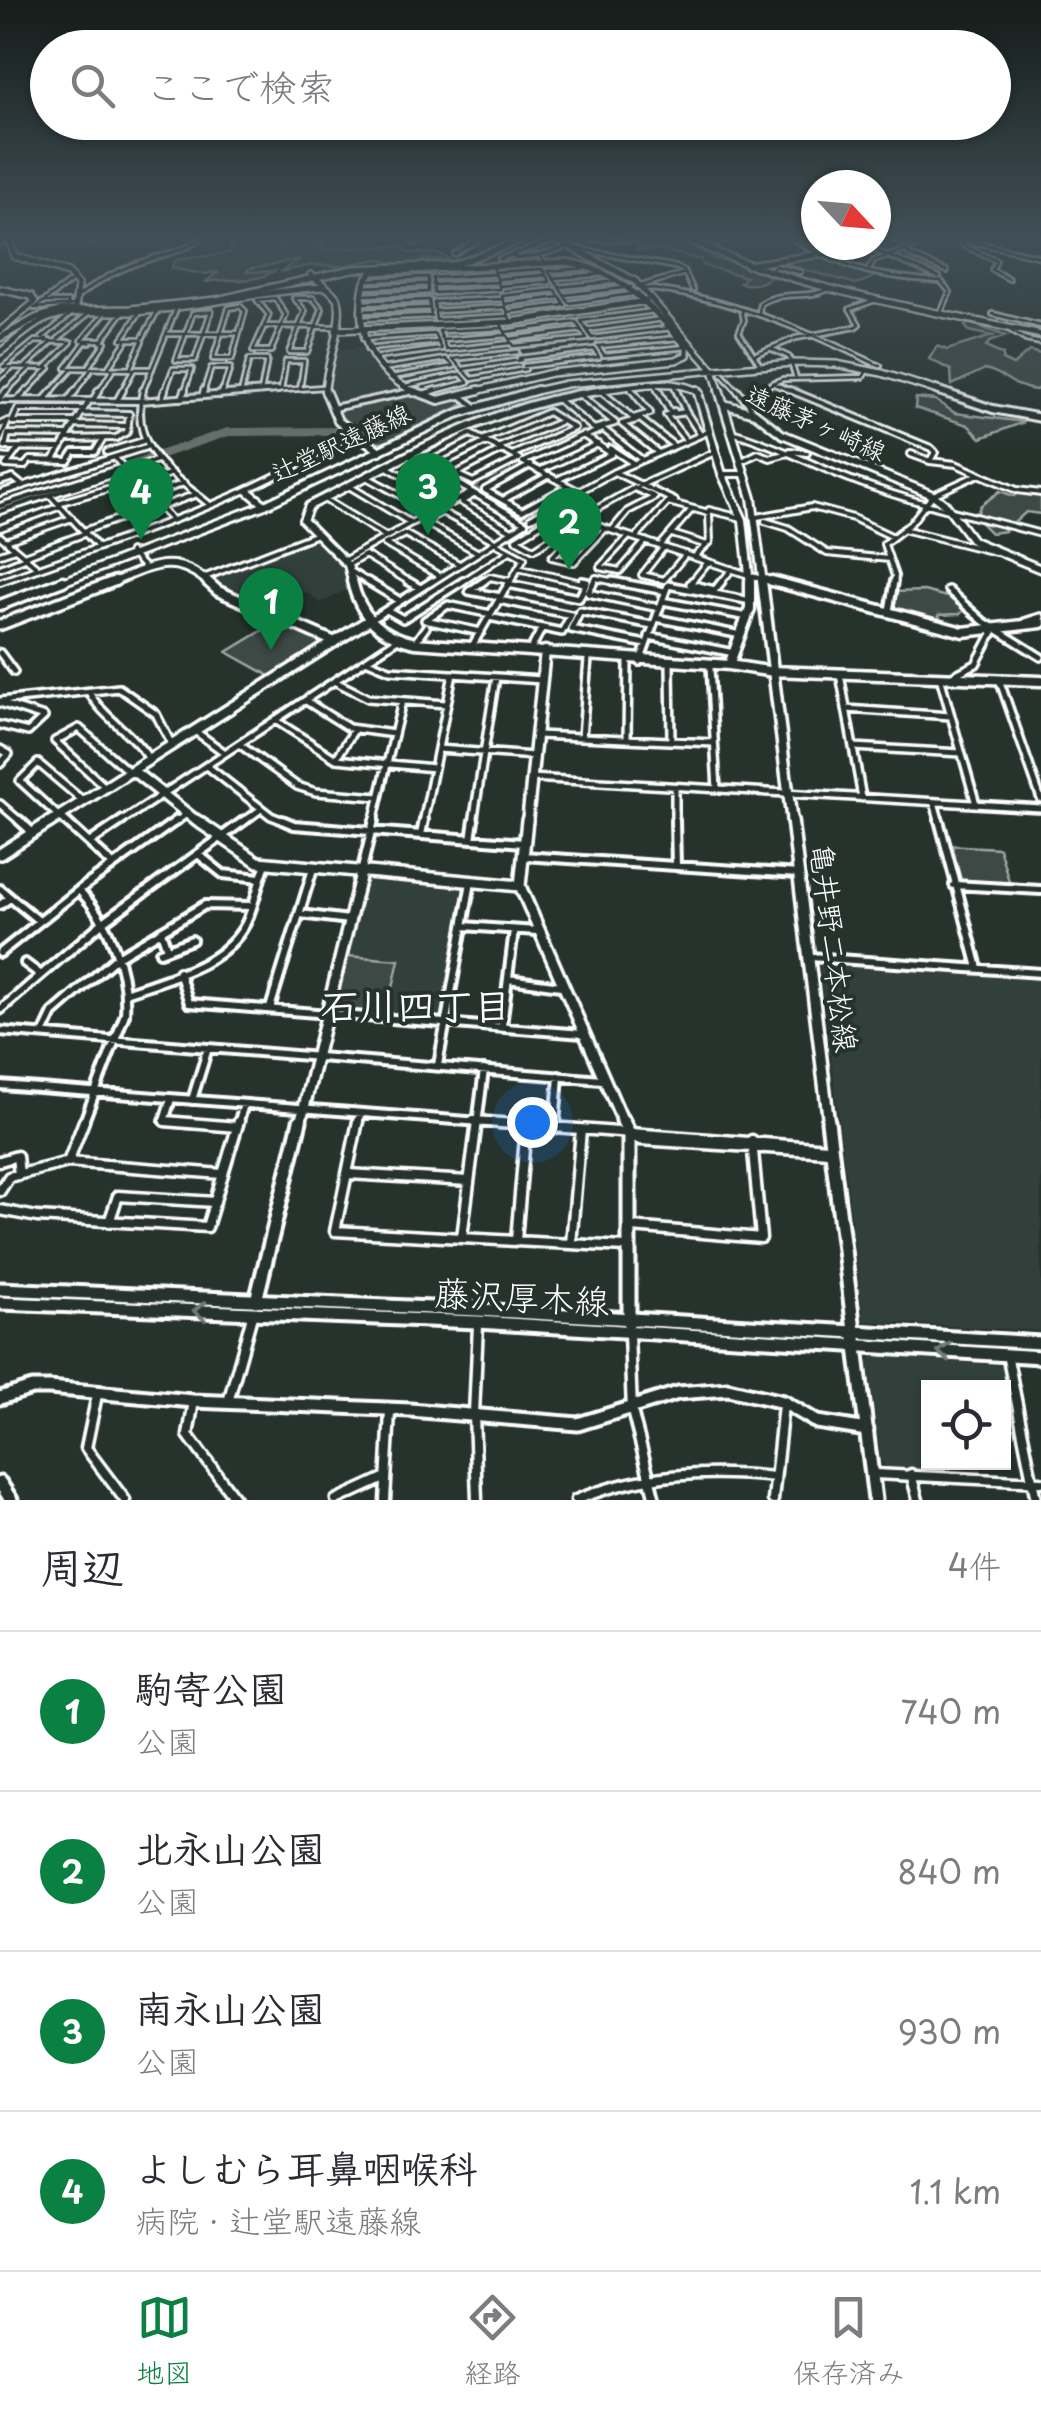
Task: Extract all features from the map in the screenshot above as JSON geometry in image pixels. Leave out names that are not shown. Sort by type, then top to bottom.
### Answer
[{"type":"street","points":[[0,327],[30,310]]},
{"type":"street","points":[[0,340],[36,318],[61,310]]},
{"type":"street","points":[[0,352],[65,310]]},
{"type":"street","points":[[69,310],[42,338],[62,339],[89,313]]},
{"type":"street","points":[[82,310],[104,314],[158,310]]},
{"type":"street","points":[[140,312],[122,339],[142,339],[158,310]]},
{"type":"street","points":[[176,310],[140,401],[138,425],[144,444],[155,458],[210,504]]},
{"type":"street","points":[[228,310],[213,359],[232,359],[243,310]]},
{"type":"street","points":[[266,310],[253,351],[271,352],[284,310]]},
{"type":"street","points":[[303,310],[289,352],[307,352],[322,310]]},
{"type":"street","points":[[341,310],[325,364],[324,387],[330,408],[349,434],[378,450]]},
{"type":"street","points":[[398,310],[362,311],[367,349],[392,377],[417,393],[439,400],[529,377],[684,357],[687,348]]},
{"type":"street","points":[[433,310],[436,320],[507,310],[513,346],[529,377]]},
{"type":"street","points":[[362,320],[430,316],[433,310]]},
{"type":"street","name":"遠藤茅ヶ崎線","points":[[660,310],[712,368],[727,404],[750,408],[775,430],[933,496],[951,510],[966,535],[995,552],[1041,569]]},
{"type":"street","points":[[722,374],[750,408],[772,384],[796,378],[863,377],[880,366],[814,334],[742,310],[744,320],[739,332],[759,363]]},
{"type":"street","points":[[759,310],[759,314]]},
{"type":"street","points":[[754,355],[814,334],[858,326],[851,310]]},
{"type":"street","points":[[932,310],[1041,335]]},
{"type":"street","points":[[211,311],[194,360],[176,360],[186,334],[193,313],[211,311]]},
{"type":"street","points":[[363,339],[435,334],[447,350],[513,346],[587,338],[581,321],[654,311],[687,348]]},
{"type":"street","points":[[104,314],[82,340],[102,340],[122,313]]},
{"type":"street","points":[[993,314],[1041,326]]},
{"type":"street","points":[[22,316],[36,318]]},
{"type":"street","points":[[513,346],[472,379],[454,360],[513,346],[584,330],[662,319]]},
{"type":"street","points":[[462,369],[576,322],[592,338],[670,328]]},
{"type":"street","points":[[264,326],[362,328],[513,346],[599,357],[594,349],[513,346],[441,341],[367,349]]},
{"type":"street","points":[[1005,326],[1006,331],[1041,343]]},
{"type":"street","points":[[373,358],[442,349],[439,331],[513,346]]},
{"type":"street","points":[[166,334],[239,333]]},
{"type":"street","points":[[678,338],[598,346],[604,355],[687,348]]},
{"type":"street","points":[[0,340],[11,344]]},
{"type":"street","points":[[2,366],[35,340],[72,342],[44,368]]},
{"type":"street","points":[[24,367],[54,341]]},
{"type":"street","points":[[53,461],[124,342],[144,341],[116,401]]},
{"type":"street","points":[[68,400],[90,368],[105,342],[85,342],[66,368],[90,368],[110,368],[152,369]]},
{"type":"street","points":[[772,349],[787,355],[796,378]]},
{"type":"street","points":[[382,368],[446,358],[454,366],[392,377]]},
{"type":"street","points":[[241,394],[249,360],[267,360],[261,392]]},
{"type":"street","points":[[281,390],[286,360],[304,361],[300,389]]},
{"type":"street","points":[[658,361],[664,373]]},
{"type":"street","points":[[712,368],[792,362]]},
{"type":"street","points":[[712,368],[792,362],[872,369],[1041,416]]},
{"type":"street","points":[[2,366],[50,368],[18,400]]},
{"type":"street","points":[[0,377],[12,367]]},
{"type":"street","points":[[1,400],[31,367]]},
{"type":"street","points":[[44,400],[72,368]]},
{"type":"street","points":[[202,396],[210,368],[230,368],[221,395]]},
{"type":"street","name":"辻堂駅遠藤線","points":[[614,377],[712,368]]},
{"type":"street","points":[[162,400],[173,369],[192,369],[182,398]]},
{"type":"street","points":[[872,369],[993,410],[1041,416]]},
{"type":"street","name":"辻堂駅遠藤線","points":[[0,603],[263,504],[474,406],[544,388],[664,373]]},
{"type":"street","points":[[330,408],[468,382],[461,374],[405,386]]},
{"type":"street","points":[[614,377],[618,388]]},
{"type":"street","points":[[655,386],[670,412],[688,410],[673,384]]},
{"type":"street","points":[[400,601],[348,566],[304,520],[303,514],[324,499],[460,428],[555,398],[673,384],[700,392],[722,474],[742,518],[751,601],[729,666]]},
{"type":"street","points":[[772,384],[934,450],[930,461]]},
{"type":"street","points":[[1,400],[140,401],[324,387]]},
{"type":"street","points":[[600,391],[633,418],[650,414],[630,388]]},
{"type":"street","points":[[555,398],[594,429],[614,423],[578,394]]},
{"type":"street","points":[[460,396],[474,406]]},
{"type":"street","name":"亀井野二本松線","points":[[727,404],[756,516],[875,1500]]},
{"type":"street","points":[[60,448],[4,447],[8,434],[104,439],[127,432],[129,414],[18,409],[12,422],[126,426]]},
{"type":"street","points":[[470,434],[426,456],[441,464],[548,412],[574,428],[512,455]]},
{"type":"street","points":[[686,440],[666,414],[686,412],[700,434]]},
{"type":"street","points":[[633,463],[586,434],[640,419],[673,445]]},
{"type":"street","points":[[0,425],[8,421],[0,440]]},
{"type":"street","points":[[460,428],[470,434],[484,441],[500,449],[512,455],[519,459],[473,482],[456,474],[500,449],[562,421]]},
{"type":"street","points":[[622,424],[657,452]]},
{"type":"street","points":[[603,430],[641,459]]},
{"type":"street","points":[[531,518],[614,472],[710,431]]},
{"type":"street","points":[[735,433],[787,452],[804,463],[927,503],[1041,534]]},
{"type":"street","points":[[0,582],[248,491],[296,469],[349,434]]},
{"type":"street","points":[[557,480],[612,454],[583,435],[523,462],[540,470],[557,480],[578,491]]},
{"type":"street","points":[[18,448],[6,465],[25,466],[30,460],[68,462],[74,452],[95,452],[104,439]]},
{"type":"street","points":[[107,452],[144,444]]},
{"type":"street","points":[[0,493],[144,444]]},
{"type":"street","points":[[540,470],[598,444]]},
{"type":"street","points":[[804,463],[805,444]]},
{"type":"street","points":[[639,486],[716,452]]},
{"type":"street","points":[[742,461],[758,453],[770,458],[787,452],[807,453]]},
{"type":"street","points":[[911,454],[956,464],[1023,492],[1041,493]]},
{"type":"street","points":[[0,842],[4,852],[525,522],[408,455]]},
{"type":"street","points":[[0,457],[11,458]]},
{"type":"street","points":[[0,508],[123,466],[114,457]]},
{"type":"street","points":[[0,508],[126,471],[155,458]]},
{"type":"street","points":[[386,466],[452,503],[474,493]]},
{"type":"street","points":[[530,466],[485,490],[522,510],[568,486]]},
{"type":"street","points":[[126,471],[171,519]]},
{"type":"street","points":[[614,472],[672,500],[742,518]]},
{"type":"street","points":[[0,528],[59,504],[172,473]]},
{"type":"street","points":[[329,474],[412,523]]},
{"type":"street","points":[[722,474],[746,474]]},
{"type":"street","points":[[888,613],[895,576],[884,544],[903,530],[933,496],[979,474]]},
{"type":"street","points":[[504,500],[549,475]]},
{"type":"street","points":[[56,476],[65,487]]},
{"type":"street","points":[[348,566],[387,537],[431,512],[367,476]]},
{"type":"street","points":[[0,482],[13,478],[22,486]]},
{"type":"street","points":[[150,496],[184,483]]},
{"type":"street","points":[[562,510],[516,540],[534,549],[634,488],[654,497],[628,511],[574,562],[552,556],[582,520]]},
{"type":"street","points":[[248,491],[263,504]]},
{"type":"street","points":[[474,493],[461,502],[512,531]]},
{"type":"street","points":[[0,568],[85,532],[197,494]]},
{"type":"street","points":[[50,495],[98,546]]},
{"type":"street","points":[[324,499],[387,537]]},
{"type":"street","points":[[646,541],[620,571],[600,566],[668,502],[712,514],[707,545],[694,557]]},
{"type":"street","points":[[552,505],[582,520],[764,580],[962,632],[995,631],[1041,620]]},
{"type":"street","points":[[756,516],[809,506],[854,518],[891,536]]},
{"type":"street","points":[[686,554],[664,580],[642,575],[692,508]]},
{"type":"street","points":[[472,647],[524,558],[442,512],[424,522],[478,552]]},
{"type":"street","points":[[2,539],[72,518]]},
{"type":"street","points":[[765,521],[788,528],[827,553],[889,559]]},
{"type":"street","points":[[903,530],[995,552]]},
{"type":"street","points":[[671,533],[707,545]]},
{"type":"street","points":[[202,578],[317,534]]},
{"type":"street","points":[[440,576],[385,544],[404,534],[459,564]]},
{"type":"street","points":[[2,539],[38,568]]},
{"type":"street","points":[[0,554],[15,548]]},
{"type":"street","points":[[386,610],[403,619],[510,550]]},
{"type":"street","points":[[131,554],[146,569]]},
{"type":"street","points":[[348,566],[365,556],[420,588]]},
{"type":"street","points":[[0,625],[164,562],[181,563],[218,592],[335,642]]},
{"type":"street","points":[[708,562],[690,584],[715,590],[732,570]]},
{"type":"street","points":[[348,566],[354,603],[370,620],[398,639],[415,643],[774,672],[1041,681]]},
{"type":"street","points":[[480,632],[425,620],[448,605],[562,632],[571,615],[469,591],[490,577],[579,598],[588,582],[518,568]]},
{"type":"street","points":[[447,572],[463,581]]},
{"type":"street","points":[[665,591],[596,578],[588,594],[748,617]]},
{"type":"street","points":[[640,660],[668,584],[751,601]]},
{"type":"street","points":[[948,590],[995,631],[1041,656]]},
{"type":"street","points":[[646,644],[570,628],[580,611],[741,635]]},
{"type":"street","points":[[532,647],[542,628]]},
{"type":"street","points":[[415,643],[422,629]]},
{"type":"street","points":[[950,678],[976,664],[995,631]]},
{"type":"street","points":[[649,636],[734,653]]},
{"type":"street","points":[[89,843],[398,639]]},
{"type":"street","points":[[545,651],[588,659],[729,666]]},
{"type":"street","points":[[545,651],[520,886],[629,1134],[632,1411],[654,1500]]},
{"type":"street","points":[[0,653],[14,672]]},
{"type":"street","points":[[582,737],[588,659]]},
{"type":"street","points":[[366,660],[390,670],[542,680]]},
{"type":"street","points":[[627,739],[628,662]]},
{"type":"street","points":[[670,664],[671,741]]},
{"type":"street","points":[[710,667],[717,789]]},
{"type":"street","points":[[421,835],[453,674]]},
{"type":"street","points":[[840,674],[862,798]]},
{"type":"street","points":[[471,839],[496,677]]},
{"type":"street","points":[[940,677],[976,804]]},
{"type":"street","points":[[999,679],[1041,799]]},
{"type":"street","points":[[334,681],[368,698],[446,704]]},
{"type":"street","points":[[0,702],[107,688],[127,691],[156,714],[172,745]]},
{"type":"street","points":[[89,692],[96,705],[130,732],[149,759]]},
{"type":"street","points":[[304,700],[354,730],[394,734]]},
{"type":"street","points":[[0,702],[44,717],[28,732],[0,724]]},
{"type":"street","points":[[228,1403],[402,702]]},
{"type":"street","points":[[846,709],[950,716]]},
{"type":"street","points":[[275,720],[336,759],[434,768]]},
{"type":"street","points":[[105,787],[55,741],[79,728],[220,839],[266,864],[520,886]]},
{"type":"street","points":[[195,730],[225,753]]},
{"type":"street","points":[[336,759],[354,730]]},
{"type":"street","points":[[537,735],[714,743]]},
{"type":"street","points":[[239,744],[297,786],[316,792],[379,796]]},
{"type":"street","points":[[438,748],[534,756]]},
{"type":"street","points":[[853,748],[962,754]]},
{"type":"street","points":[[0,749],[9,752],[0,764]]},
{"type":"street","points":[[82,802],[35,764],[20,782],[113,865]]},
{"type":"street","points":[[206,765],[261,808],[294,825],[524,843]]},
{"type":"street","points":[[531,778],[1041,808]]},
{"type":"street","points":[[674,786],[676,866]]},
{"type":"street","points":[[934,802],[978,969]]},
{"type":"street","points":[[0,804],[33,833]]},
{"type":"street","points":[[0,1010],[102,922],[261,808]]},
{"type":"street","points":[[0,953],[79,890],[188,813]]},
{"type":"street","points":[[198,854],[223,874],[260,878]]},
{"type":"street","points":[[523,856],[799,874]]},
{"type":"street","points":[[128,992],[226,949],[244,926],[266,864]]},
{"type":"street","points":[[270,1008],[313,869]]},
{"type":"street","points":[[438,1065],[471,882]]},
{"type":"street","points":[[954,885],[1041,890]]},
{"type":"street","points":[[0,889],[39,921]]},
{"type":"street","points":[[68,1162],[125,1014],[128,992],[92,900],[79,890]]},
{"type":"street","points":[[0,906],[10,898]]},
{"type":"street","points":[[43,1035],[54,1013],[116,958],[212,903],[251,906]]},
{"type":"street","points":[[300,914],[349,920]]},
{"type":"street","points":[[464,926],[540,932]]},
{"type":"street","points":[[502,1026],[514,930]]},
{"type":"street","points":[[161,931],[163,951],[192,940]]},
{"type":"street","points":[[809,957],[1041,973]]},
{"type":"street","points":[[25,963],[41,974]]},
{"type":"street","points":[[179,972],[189,1002],[586,1034]]},
{"type":"street","points":[[508,979],[564,986]]},
{"type":"street","points":[[0,1031],[605,1080]]},
{"type":"street","points":[[192,1100],[208,1048]]},
{"type":"street","points":[[462,1237],[484,1070]]},
{"type":"street","points":[[556,1128],[559,1076]]},
{"type":"street","points":[[0,1085],[629,1134],[640,1140],[752,1144],[824,1154],[833,1151]]},
{"type":"street","points":[[172,1098],[164,1121],[237,1127]]},
{"type":"street","points":[[0,1210],[37,1217],[207,1227],[244,1104]]},
{"type":"street","points":[[360,1114],[335,1231],[629,1247]]},
{"type":"street","points":[[516,1240],[526,1126]]},
{"type":"street","points":[[571,1244],[581,1130]]},
{"type":"street","points":[[629,1227],[761,1238],[752,1144]]},
{"type":"street","points":[[0,1161],[17,1156],[19,1175]]},
{"type":"street","points":[[0,1191],[9,1177],[68,1162],[222,1174]]},
{"type":"street","points":[[348,1174],[470,1181]]},
{"type":"street","points":[[109,1222],[118,1196],[215,1202]]},
{"type":"street","name":"藤沢厚木線","points":[[0,1288],[478,1322],[629,1325]]},
{"type":"street","name":"藤沢厚木線","points":[[0,1302],[254,1306],[855,1339],[1041,1342]]},
{"type":"street","points":[[476,1500],[478,1322]]},
{"type":"street","name":"藤沢厚木線","points":[[855,1339],[1041,1357]]},
{"type":"street","points":[[1008,1356],[1037,1482],[1036,1500]]},
{"type":"street","points":[[0,1398],[32,1388],[194,1402],[391,1409],[578,1424],[698,1389],[741,1390],[783,1402],[817,1422],[867,1430]]},
{"type":"street","points":[[98,1392],[86,1448],[125,1500]]},
{"type":"street","points":[[194,1402],[188,1435],[236,1500]]},
{"type":"street","points":[[773,1500],[783,1402]]},
{"type":"street","points":[[385,1500],[391,1409]]},
{"type":"street","points":[[576,1500],[622,1482],[686,1470],[775,1477]]},
{"type":"street","points":[[872,1474],[1037,1482]]},
{"type":"street","points":[[911,1474],[918,1500]]},
{"type":"street","points":[[336,1500],[384,1478]]},
{"type":"street","points":[[0,1483],[11,1500]]},
{"type":"shaded area","points":[[969,323],[1006,336],[986,347],[1013,365],[1029,351],[1041,354],[1041,386],[1036,390],[1027,388],[985,369],[952,385],[951,370],[929,359],[937,346],[947,350],[992,336],[969,331],[965,326]]},
{"type":"shaded area","points":[[367,347],[378,368],[408,390],[334,405],[329,369],[334,351]]},
{"type":"shaded area","points":[[411,393],[436,402],[460,399],[465,404],[383,443],[356,432],[336,409]]},
{"type":"shaded area","points":[[916,398],[935,400],[955,413],[1024,422],[981,438],[968,425],[915,408]]},
{"type":"shaded area","points":[[1000,491],[1014,496],[1019,492],[1041,494],[1041,514],[1026,512],[1005,531],[991,533],[976,518],[980,506]]},
{"type":"shaded area","points":[[316,538],[342,563],[349,588],[321,603],[306,592],[271,610],[221,589],[212,580]]},
{"type":"shaded area","points":[[924,591],[962,601],[965,609],[960,614],[939,615],[941,625],[891,612],[893,592]]},
{"type":"shaded area","points":[[278,621],[325,641],[272,677],[227,652]]},
{"type":"shaded area","points":[[945,845],[999,848],[1011,888],[954,885]]},
{"type":"shaded area","points":[[367,876],[469,885],[446,1020],[387,1015],[398,960],[346,956]]},
{"type":"shaded area","points":[[346,956],[399,960],[387,1015],[333,1010]]},
{"type":"shaded area","points":[[819,960],[1041,978],[1041,1331],[864,1321]]},
{"type":"shaded area","points":[[872,1355],[1006,1366],[1007,1380],[921,1380],[921,1468],[886,1467],[881,1461],[868,1361]]},
{"type":"waterway","points":[[0,508],[228,432],[340,431]]},
{"type":"waterway","points":[[414,456],[526,519]]},
{"type":"place","name":"南永山公園","points":[[428,535]]},
{"type":"place","name":"よしむら耳鼻咽喉科","points":[[141,540]]},
{"type":"place","name":"北永山公園","points":[[569,570]]},
{"type":"place","name":"駒寄公園","points":[[271,650]]},
{"type":"district","name":"石川四丁目","points":[[416,1007]]}]
